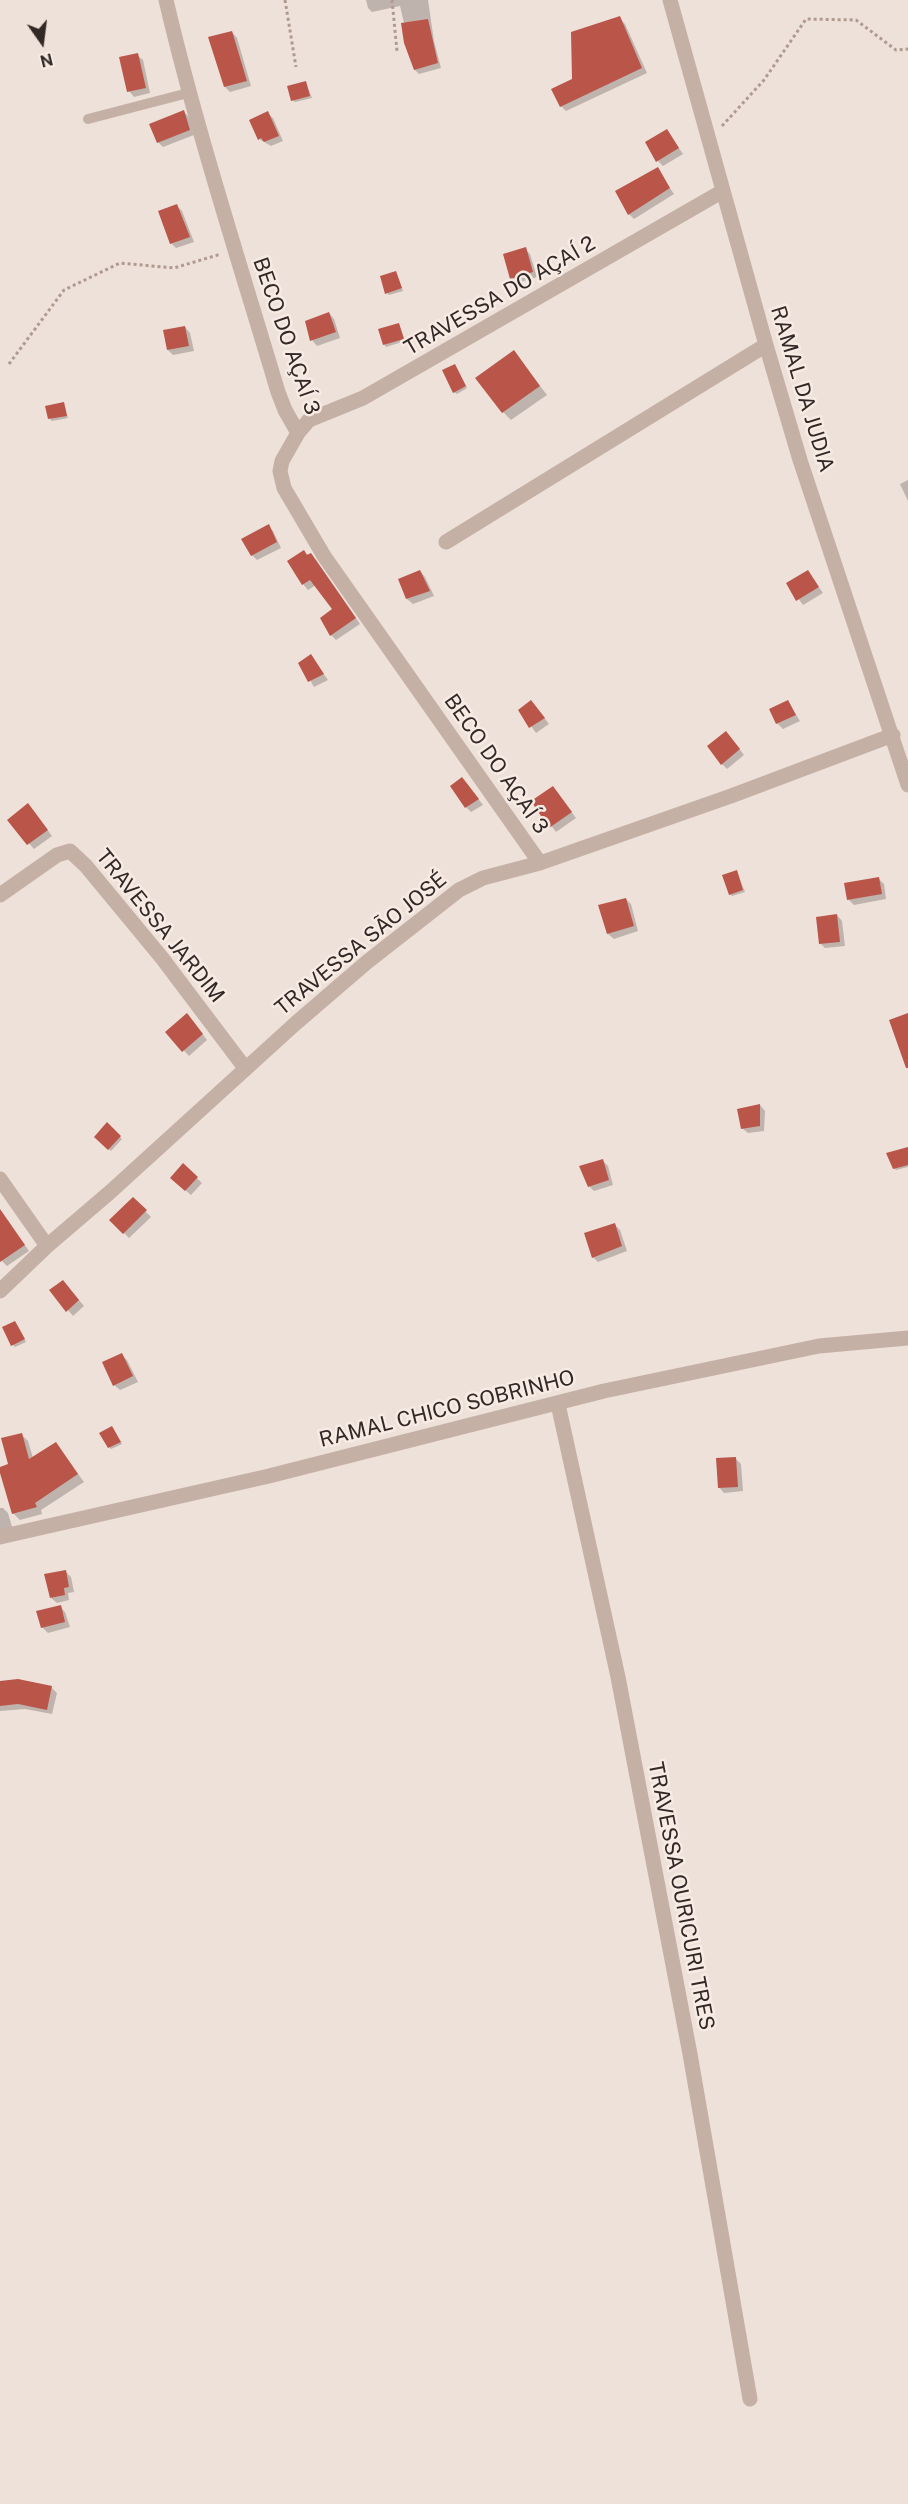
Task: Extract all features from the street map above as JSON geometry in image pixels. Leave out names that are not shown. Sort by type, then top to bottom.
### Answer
[{"type":"street","name":"BECO DO AÇAÍ 3","points":[[166,0],[188,93],[234,250],[278,392],[298,433],[279,471],[284,488],[324,556],[540,863]]},
{"type":"street","name":"RAMAL DA JUDIA","points":[[670,0],[800,459],[908,785]]},
{"type":"street","name":"TRAVESSA DO AÇAÍ 2","points":[[298,433],[309,420],[373,393],[723,191]]},
{"type":"street","points":[[446,542],[766,345]]},
{"type":"street","name":"TRAVESSA SÃO JOSÉ","points":[[0,1291],[245,1068],[367,962],[459,890],[483,878],[540,863],[731,796],[893,735]]},
{"type":"street","name":"TRAVESSA JARDIM","points":[[0,895],[57,855],[70,850],[86,866],[162,958],[245,1068]]},
{"type":"street","points":[[0,1179],[47,1246]]},
{"type":"street","name":"RAMAL CHICO SOBRINHO","points":[[0,1537],[269,1476],[603,1391],[819,1346],[908,1338]]},
{"type":"street","name":"TRAVESSA OURICURI TRES","points":[[558,1404],[620,1689],[690,2054],[750,2399]]},
{"type":"lane","points":[[88,119],[188,93]]},
{"type":"path","points":[[285,0],[296,67]]},
{"type":"path","points":[[393,0],[397,51]]},
{"type":"path","points":[[710,138],[765,80],[806,19],[856,20],[896,50],[908,49]]},
{"type":"path","points":[[9,364],[64,290],[120,263],[174,268],[234,250]]},
{"type":"building","points":[[620,16],[642,68],[560,107],[551,89],[572,79],[571,32]]},
{"type":"building","points":[[428,19],[438,63],[414,70],[404,43],[401,23]]},
{"type":"building","points":[[232,31],[247,81],[224,87],[208,37]]},
{"type":"building","points":[[138,53],[146,88],[127,92],[119,57]]},
{"type":"building","points":[[306,81],[310,96],[291,101],[287,86]]},
{"type":"building","points":[[184,110],[190,130],[157,143],[149,124]]},
{"type":"building","points":[[268,111],[279,136],[264,142],[261,138],[258,140],[249,120]]},
{"type":"building","points":[[667,129],[679,148],[656,162],[645,142]]},
{"type":"building","points":[[658,167],[670,188],[628,215],[615,191]]},
{"type":"building","points":[[177,204],[190,237],[170,244],[158,211]]},
{"type":"building","points":[[526,247],[533,272],[510,279],[503,254]]},
{"type":"building","points":[[396,271],[402,288],[385,294],[380,276]]},
{"type":"building","points":[[329,312],[336,332],[310,341],[305,321]]},
{"type":"building","points":[[399,323],[404,339],[383,345],[378,329]]},
{"type":"building","points":[[185,326],[189,346],[167,350],[163,330]]},
{"type":"building","points":[[514,350],[540,386],[502,413],[475,378]]},
{"type":"building","points":[[455,364],[466,386],[453,393],[442,370]]},
{"type":"building","points":[[64,402],[67,416],[48,419],[45,406]]},
{"type":"building","points":[[269,524],[277,542],[251,556],[241,539]]},
{"type":"building","points":[[304,550],[307,555],[311,553],[356,618],[330,636],[320,618],[332,609],[310,580],[302,585],[287,561]]},
{"type":"building","points":[[420,570],[430,591],[406,599],[398,579]]},
{"type":"building","points":[[808,570],[819,587],[796,601],[786,583]]},
{"type":"building","points":[[311,654],[324,674],[308,682],[298,663]]},
{"type":"building","points":[[531,700],[545,718],[529,728],[518,710]]},
{"type":"building","points":[[788,700],[796,715],[776,724],[769,709]]},
{"type":"building","points":[[726,731],[740,749],[721,765],[707,746]]},
{"type":"building","points":[[462,777],[479,799],[465,808],[450,786]]},
{"type":"building","points":[[553,786],[572,812],[549,828],[531,801]]},
{"type":"building","points":[[28,803],[48,830],[27,845],[7,820]]},
{"type":"building","points":[[737,870],[743,890],[729,895],[722,875]]},
{"type":"building","points":[[879,877],[882,894],[847,900],[844,883]]},
{"type":"building","points":[[626,898],[634,926],[607,934],[598,905]]},
{"type":"building","points":[[837,914],[840,942],[819,944],[816,917]]},
{"type":"building","points":[[187,1013],[203,1034],[182,1052],[165,1032]]},
{"type":"building","points":[[908,1013],[908,1068],[906,1068],[889,1020]]},
{"type":"building","points":[[760,1104],[760,1126],[741,1129],[737,1109]]},
{"type":"building","points":[[107,1122],[121,1136],[108,1150],[94,1137]]},
{"type":"building","points":[[908,1147],[908,1165],[893,1169],[886,1153]]},
{"type":"building","points":[[603,1159],[609,1180],[588,1187],[579,1166]]},
{"type":"building","points":[[183,1163],[198,1177],[185,1191],[170,1178]]},
{"type":"building","points":[[133,1197],[147,1210],[123,1234],[109,1220]]},
{"type":"building","points":[[0,1209],[25,1245],[0,1262]]},
{"type":"building","points":[[615,1223],[622,1246],[592,1258],[584,1233]]},
{"type":"building","points":[[63,1280],[79,1300],[66,1312],[49,1290]]},
{"type":"building","points":[[15,1321],[25,1339],[11,1346],[2,1327]]},
{"type":"building","points":[[122,1353],[133,1376],[113,1386],[102,1362]]},
{"type":"building","points":[[112,1426],[121,1442],[108,1448],[99,1433]]},
{"type":"building","points":[[22,1433],[29,1459],[56,1442],[78,1474],[35,1503],[37,1507],[12,1514],[0,1473],[0,1467],[8,1464],[1,1438]]},
{"type":"building","points":[[736,1457],[738,1487],[718,1488],[716,1458]]},
{"type":"building","points":[[66,1570],[69,1587],[64,1588],[65,1595],[50,1598],[44,1574]]},
{"type":"building","points":[[61,1605],[65,1622],[41,1628],[36,1611]]},
{"type":"building","points":[[18,1679],[52,1686],[47,1710],[18,1704],[0,1706],[0,1681]]}]
